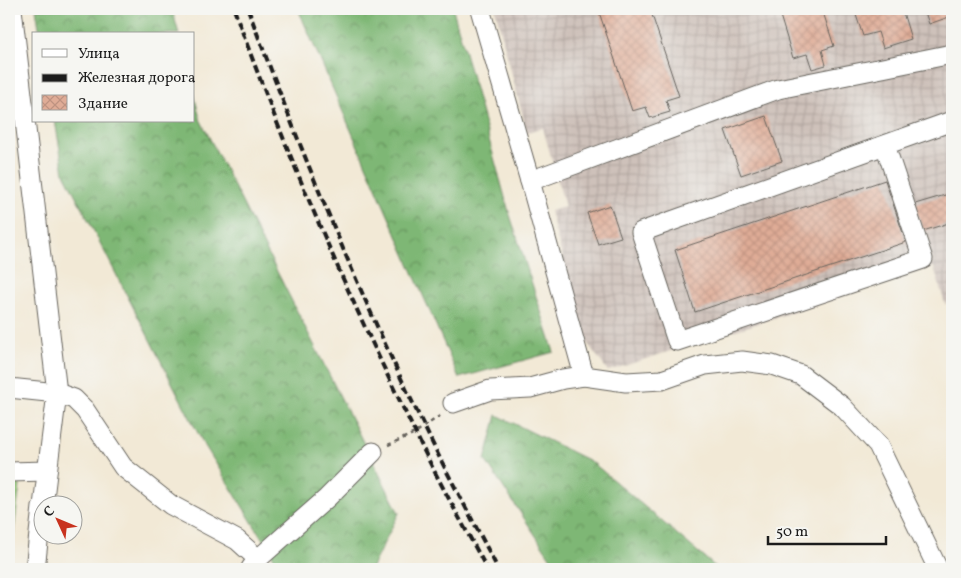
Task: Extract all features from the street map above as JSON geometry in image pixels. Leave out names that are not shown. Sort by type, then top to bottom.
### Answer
[{"type":"street","points":[[12,9],[57,393],[44,496]]},
{"type":"street","points":[[480,9],[584,376]]},
{"type":"street","points":[[530,181],[778,89],[952,54]]},
{"type":"street","points":[[885,145],[923,259],[678,341],[641,232],[952,121]]},
{"type":"street","points":[[453,403],[490,390],[530,388],[562,378],[584,376],[626,382],[662,380],[705,365],[742,361],[772,366],[800,375],[842,406],[878,445],[938,569]]},
{"type":"street","points":[[9,388],[57,393],[74,399],[85,410],[123,467],[171,505],[237,540],[254,564],[327,498],[373,452]]},
{"type":"street","points":[[9,472],[47,471]]},
{"type":"street","points":[[35,569],[38,546]]},
{"type":"path","points":[[373,452],[424,428],[453,403]]},
{"type":"shaded area","points":[[495,9],[952,9],[952,302],[945,304],[934,267],[608,371],[585,340],[550,211],[565,207],[543,128],[527,132]]},
{"type":"green space","points":[[36,9],[172,9],[178,32],[40,32]]},
{"type":"green space","points":[[298,9],[453,9],[509,212],[554,352],[459,378]]},
{"type":"green space","points":[[195,98],[200,119],[399,513],[371,569],[281,569],[202,441],[64,173],[55,122],[195,122]]},
{"type":"green space","points":[[497,415],[592,462],[718,569],[558,569],[485,460]]},
{"type":"green space","points":[[9,481],[20,485],[9,569]]},
{"type":"building","points":[[598,9],[650,9],[679,96],[666,100],[670,112],[650,118],[646,107],[632,111]]},
{"type":"building","points":[[778,9],[822,9],[834,46],[822,50],[826,65],[812,69],[807,54],[793,58]]},
{"type":"building","points":[[854,9],[902,9],[911,39],[883,48],[878,32],[863,36]]},
{"type":"building","points":[[924,9],[952,9],[952,16],[929,24]]},
{"type":"building","points":[[766,116],[782,161],[741,175],[725,130]]},
{"type":"building","points":[[885,180],[906,242],[695,312],[675,250]]},
{"type":"building","points":[[952,193],[952,222],[923,231],[915,204]]},
{"type":"building","points":[[610,205],[621,237],[598,244],[587,213]]},
{"type":"railway","points":[[234,9],[296,170],[365,328],[423,450],[487,569]]},
{"type":"railway","points":[[248,9],[310,168],[400,377],[498,569]]}]
